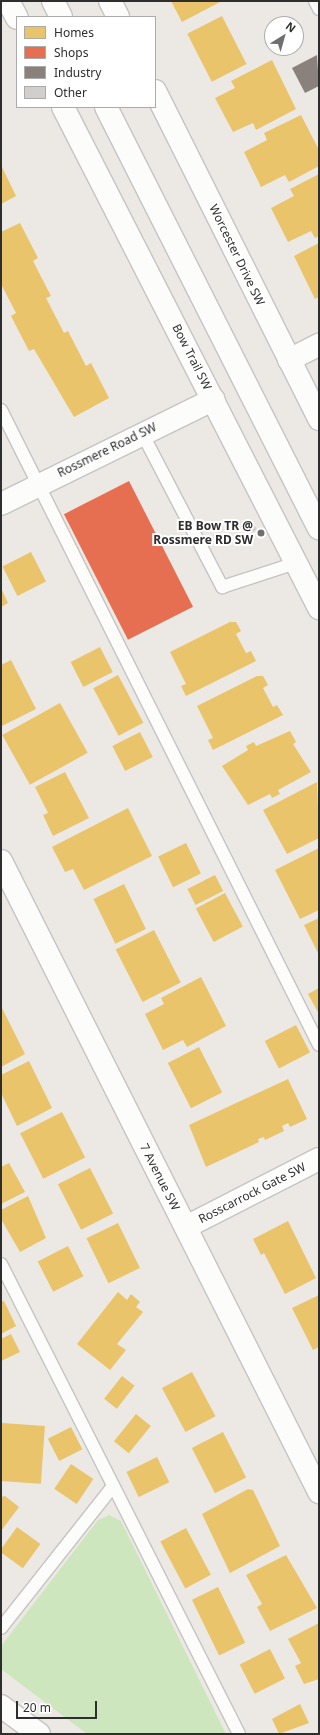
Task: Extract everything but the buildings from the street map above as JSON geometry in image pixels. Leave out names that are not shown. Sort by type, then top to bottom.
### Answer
[{"type":"street","points":[[8,1],[16,16]]},
{"type":"street","points":[[53,1],[60,16]]},
{"type":"street","points":[[110,1],[118,16]]},
{"type":"street","name":"Worcester Drive SW","points":[[156,93],[319,419]]},
{"type":"street","name":"Bow Trail SW","points":[[64,108],[214,399],[319,608]]},
{"type":"street","points":[[107,108],[319,528]]},
{"type":"street","points":[[289,360],[319,346]]},
{"type":"street","name":"Rossmere Road SW","points":[[1,504],[38,484],[214,399]]},
{"type":"street","name":"7 Avenue SW","points":[[1,861],[7,888],[186,1227],[319,1492]]},
{"type":"street","name":"Rosscarrock Gate SW","points":[[186,1227],[319,1159]]},
{"type":"street","points":[[1,1706],[39,1734]]},
{"type":"lane","points":[[315,1],[319,9]]},
{"type":"lane","points":[[1,410],[319,1045]]},
{"type":"lane","points":[[142,433],[222,587],[296,563]]},
{"type":"lane","points":[[1,1264],[239,1734]]},
{"type":"lane","points":[[1,1628],[113,1486]]},
{"type":"green space","points":[[109,1515],[121,1521],[226,1734],[87,1734],[1,1669],[1,1646],[98,1520]]},
{"type":"place","name":"EB Bow TR @ Rossmere RD SW","points":[[261,533]]}]
